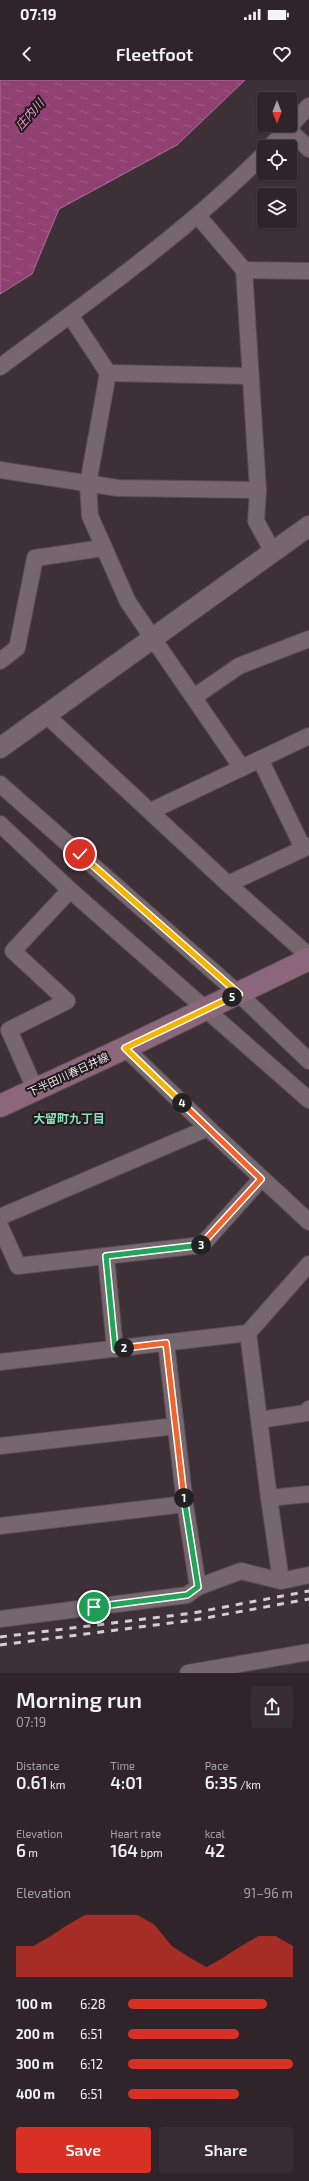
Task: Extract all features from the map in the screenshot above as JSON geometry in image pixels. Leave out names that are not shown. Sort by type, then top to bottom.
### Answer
[{"type":"main road","name":"下半田川春日井線","points":[[0,1106],[239,994],[309,957]]},
{"type":"street","points":[[297,119],[309,106]]},
{"type":"street","points":[[277,140],[285,132]]},
{"type":"street","points":[[291,132],[309,148]]},
{"type":"street","points":[[0,367],[114,284],[198,216],[257,161]]},
{"type":"street","points":[[198,216],[244,270],[249,376],[258,490],[256,521],[273,552]]},
{"type":"street","points":[[244,270],[309,271]]},
{"type":"street","points":[[70,315],[108,373],[88,484],[90,516],[128,602],[242,768]]},
{"type":"street","points":[[108,373],[249,376]]},
{"type":"street","points":[[0,470],[118,488],[258,490]]},
{"type":"street","points":[[0,748],[309,526]]},
{"type":"street","points":[[0,662],[17,648],[35,558],[103,548]]},
{"type":"street","points":[[194,697],[239,666],[309,639]]},
{"type":"street","points":[[46,714],[228,884],[309,957]]},
{"type":"street","points":[[151,811],[309,736]]},
{"type":"street","points":[[228,884],[306,847],[260,759]]},
{"type":"street","points":[[0,784],[239,994],[309,1061]]},
{"type":"street","points":[[0,824],[70,890],[309,1100]]},
{"type":"street","points":[[35,1089],[9,1030],[67,1001],[13,951],[70,890]]},
{"type":"street","points":[[125,1048],[261,1179],[309,1222]]},
{"type":"street","points":[[0,1217],[208,1128]]},
{"type":"street","points":[[0,1226],[18,1266],[202,1245],[261,1179]]},
{"type":"street","points":[[106,1256],[115,1349]]},
{"type":"street","points":[[0,1362],[248,1334],[309,1264]]},
{"type":"street","points":[[248,1334],[268,1498],[281,1581]]},
{"type":"street","points":[[166,1343],[185,1504],[198,1587]]},
{"type":"street","points":[[259,1420],[306,1413],[309,1409]]},
{"type":"street","points":[[0,1446],[176,1426]]},
{"type":"street","points":[[268,1498],[309,1494]]},
{"type":"street","points":[[0,1526],[185,1504]]},
{"type":"street","points":[[0,1619],[187,1595],[198,1587],[241,1571],[281,1581],[309,1575]]},
{"type":"street","points":[[188,1673],[271,1666],[309,1652]]},
{"type":"water","name":"庄内川","points":[[0,80],[245,80],[177,145],[59,209],[32,274],[0,294]]},
{"type":"railway","points":[[0,1637],[193,1613],[309,1591]]},
{"type":"railway","points":[[0,1645],[194,1620],[309,1599]]},
{"type":"district","name":"大留町九丁目","points":[[69,1118]]},
{"type":"route","points":[[80,854],[239,994],[125,1048],[261,1179],[202,1245],[106,1256],[115,1349],[166,1343],[185,1504],[198,1587],[187,1595],[94,1607]]}]
